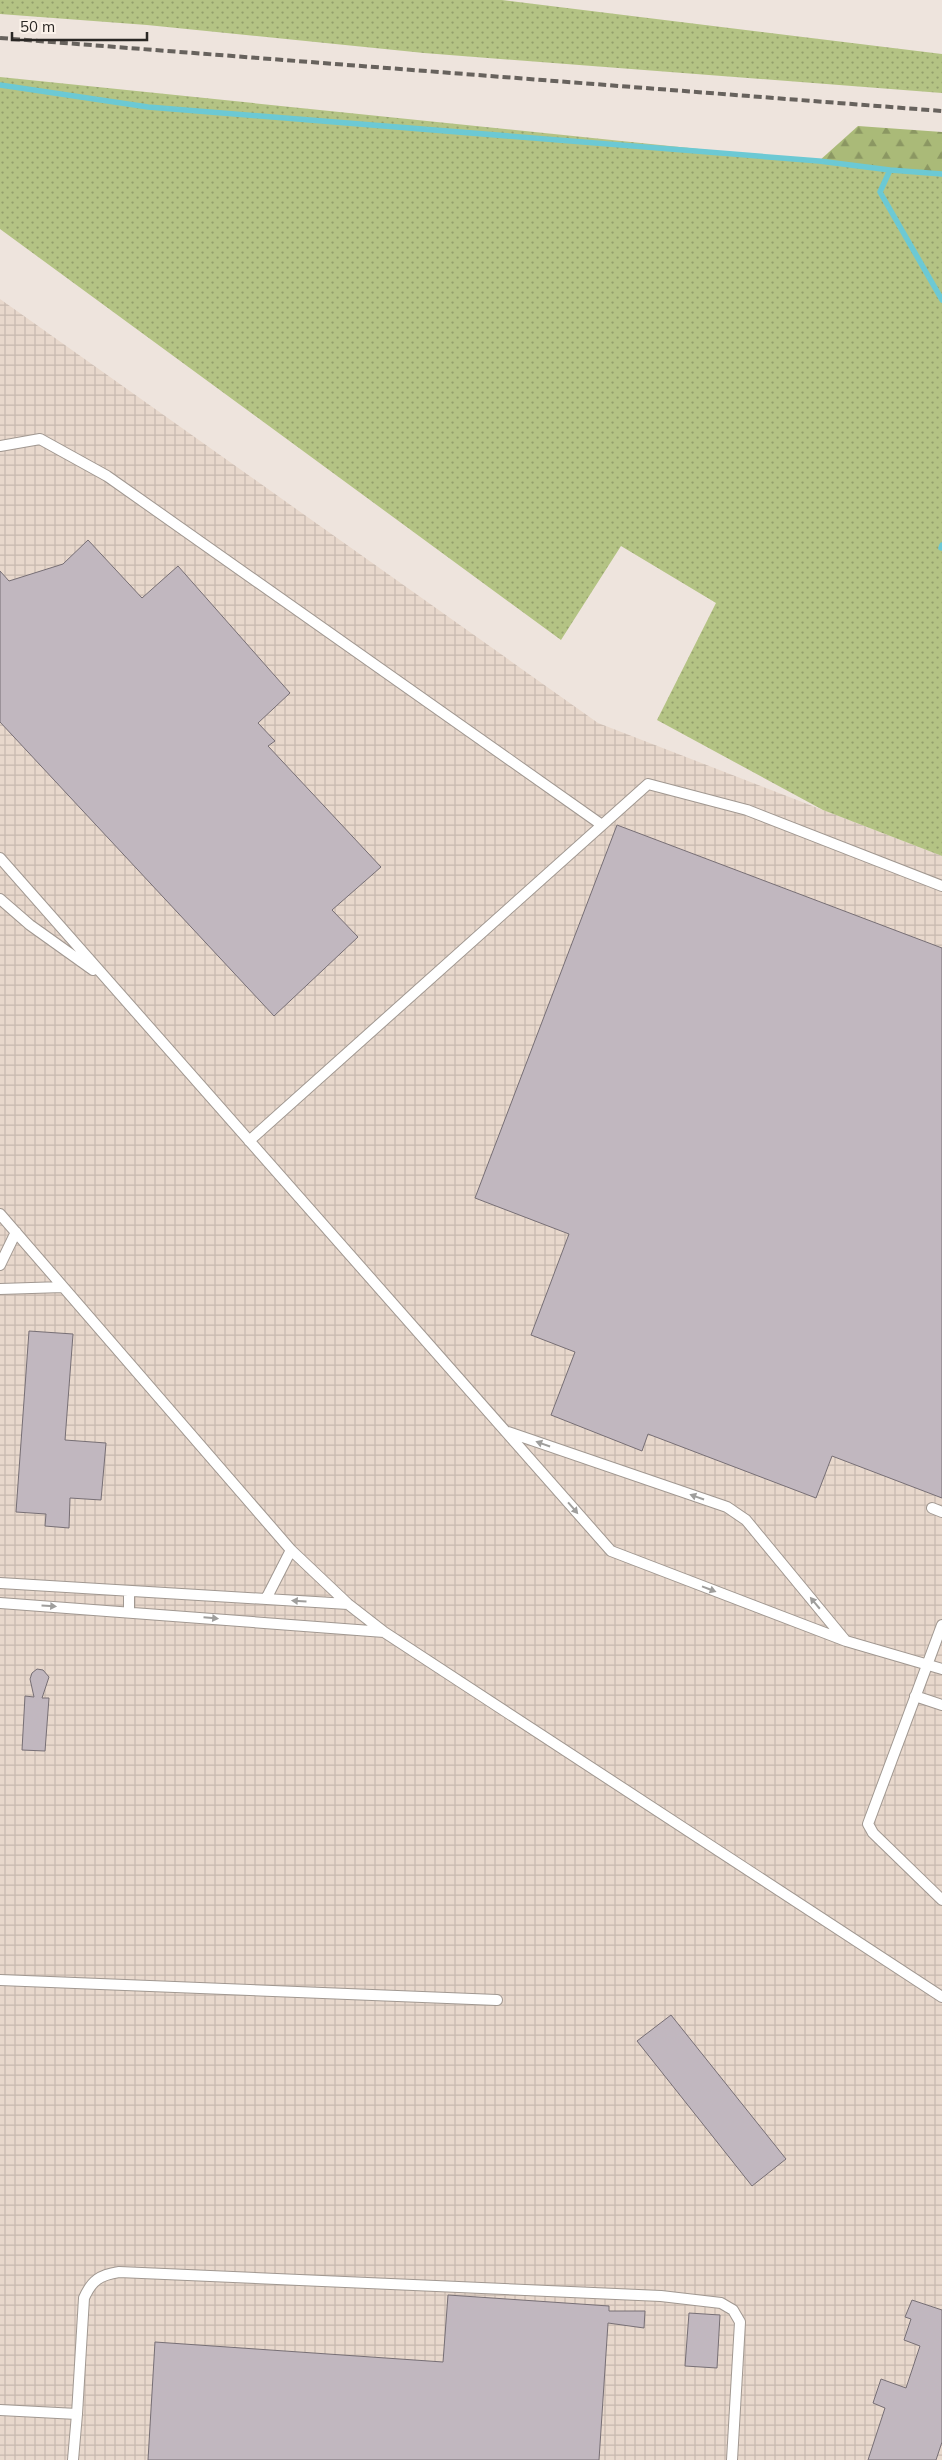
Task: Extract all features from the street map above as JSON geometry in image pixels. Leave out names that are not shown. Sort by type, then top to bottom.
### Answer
[{"type":"lane","points":[[0,446],[40,439],[106,476],[602,824]]},
{"type":"lane","points":[[249,1141],[648,784],[747,810],[942,886]]},
{"type":"lane","points":[[0,858],[611,1551],[846,1641],[942,1669]]},
{"type":"lane","points":[[0,899],[30,925],[107,980]]},
{"type":"lane","points":[[0,1214],[291,1550],[348,1604],[384,1632],[942,1997]]},
{"type":"lane","points":[[0,1265],[16,1232]]},
{"type":"lane","points":[[0,1290],[63,1286]]},
{"type":"lane","points":[[507,1431],[727,1507],[746,1520],[846,1641]]},
{"type":"lane","points":[[932,1508],[942,1512]]},
{"type":"lane","points":[[266,1599],[291,1550]]},
{"type":"lane","points":[[0,1582],[348,1604]]},
{"type":"lane","points":[[129,1591],[129,1612]]},
{"type":"lane","points":[[0,1603],[384,1632]]},
{"type":"lane","points":[[942,1625],[868,1824],[873,1833],[942,1900]]},
{"type":"lane","points":[[915,1696],[942,1705]]},
{"type":"lane","points":[[0,1980],[497,2000]]},
{"type":"lane","points":[[74,2460],[84,2298],[90,2284],[103,2274],[129,2272],[661,2296],[721,2303],[733,2310],[740,2322],[732,2460]]},
{"type":"lane","points":[[0,2410],[77,2414]]},
{"type":"shaded area","points":[[0,299],[598,723],[942,856],[942,2460],[0,2460]]},
{"type":"green space","points":[[0,0],[502,0],[942,54],[942,93],[424,53],[147,25],[0,14]]},
{"type":"green space","points":[[0,77],[942,174],[942,856],[823,810],[657,720],[716,603],[621,546],[561,640],[0,229]]},
{"type":"green space","points":[[858,126],[942,132],[942,174],[819,161]]},
{"type":"building","points":[[88,540],[142,598],[178,566],[290,693],[258,723],[275,741],[268,746],[381,867],[332,910],[358,937],[274,1016],[0,722],[0,571],[9,581],[63,564]]},
{"type":"building","points":[[617,825],[942,948],[942,1498],[832,1456],[816,1498],[648,1434],[642,1451],[551,1415],[575,1352],[531,1335],[569,1234],[475,1198]]},
{"type":"building","points":[[29,1331],[73,1334],[65,1440],[106,1443],[101,1500],[70,1498],[69,1528],[45,1526],[46,1514],[16,1512]]},
{"type":"building","points":[[37,1669],[43,1670],[49,1677],[42,1698],[49,1698],[45,1751],[22,1750],[25,1696],[34,1697],[30,1679],[32,1673]]},
{"type":"building","points":[[671,2015],[786,2159],[752,2186],[637,2041]]},
{"type":"building","points":[[448,2295],[609,2306],[609,2311],[645,2311],[644,2328],[608,2323],[599,2460],[148,2460],[155,2342],[443,2362]]},
{"type":"building","points":[[912,2300],[942,2310],[942,2442],[936,2460],[868,2460],[885,2408],[873,2403],[881,2379],[906,2388],[920,2346],[904,2340],[911,2319],[905,2317]]},
{"type":"building","points":[[689,2313],[720,2315],[717,2368],[685,2366]]},
{"type":"waterway","points":[[0,85],[148,107],[819,161],[942,174]]},
{"type":"waterway","points":[[890,170],[880,192],[942,300]]},
{"type":"railway","points":[[0,38],[942,111]]}]
